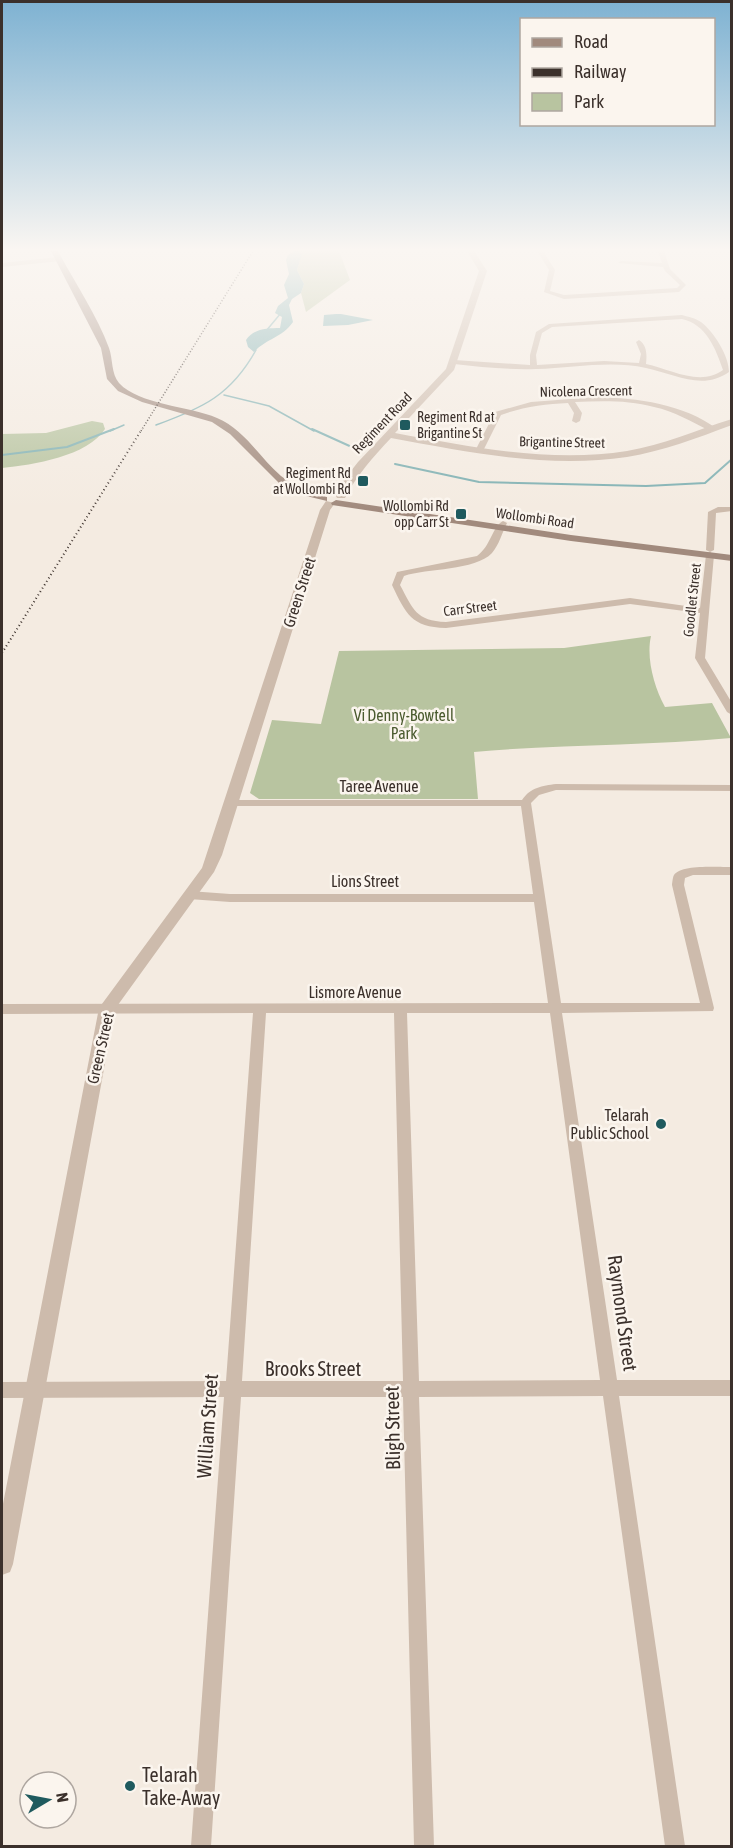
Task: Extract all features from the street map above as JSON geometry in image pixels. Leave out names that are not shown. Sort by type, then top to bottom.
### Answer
[{"type":"main road","name":"Wollombi Road","points":[[99,337],[105,348],[114,383],[127,393],[207,416],[239,435],[279,479],[307,493],[501,526],[710,553],[732,558]]},
{"type":"main road","name":"Wollombi Road","points":[[710,553],[732,552]]},
{"type":"street","name":"Regiment Road","points":[[333,498],[361,464],[440,382],[454,362],[462,337]]},
{"type":"street","points":[[534,367],[538,337]]},
{"type":"street","points":[[454,362],[534,367],[642,365],[699,379],[717,378],[727,371],[709,337]]},
{"type":"street","points":[[639,342],[644,354],[642,365]]},
{"type":"street","name":"Nicolena Crescent","points":[[479,451],[498,414],[519,406],[614,400],[655,404],[713,429]]},
{"type":"street","points":[[572,402],[578,413],[576,421]]},
{"type":"street","name":"Brigantine Street","points":[[389,435],[479,451],[555,457],[613,456],[656,448],[732,422]]},
{"type":"street","name":"Green Street","points":[[2,1564],[33,1390],[107,1008],[209,869],[289,620],[333,498]]},
{"type":"street","name":"Goodlet Street","points":[[732,509],[718,509],[712,512],[700,658],[732,712]]},
{"type":"street","name":"Carr Street","points":[[501,526],[487,553],[475,560],[400,574],[396,585],[414,618],[428,625],[446,625],[630,601],[704,611]]},
{"type":"street","points":[[526,803],[530,795],[537,790],[556,787],[732,788]]},
{"type":"street","name":"Taree Avenue","points":[[232,803],[526,803]]},
{"type":"street","name":"Raymond Street","points":[[526,803],[675,1846]]},
{"type":"street","name":"Lismore Avenue","points":[[2,1009],[708,1008],[678,885],[679,876],[692,871],[732,871]]},
{"type":"street","name":"Lions Street","points":[[189,895],[230,898],[540,898]]},
{"type":"street","name":"William Street","points":[[201,1846],[260,1008]]},
{"type":"street","name":"Bligh Street","points":[[400,1009],[424,1846]]},
{"type":"street","name":"Brooks Street","points":[[2,1390],[732,1388]]},
{"type":"green space","points":[[92,421],[103,423],[105,429],[86,446],[59,458],[2,468],[2,434],[46,433]]},
{"type":"green space","name":"Vi Denny-Bowtell Park","points":[[651,636],[652,672],[657,691],[665,707],[712,703],[731,738],[474,752],[478,799],[259,799],[250,793],[272,720],[321,724],[339,651],[564,648]]},
{"type":"water","points":[[248,337],[274,337],[254,352],[248,347],[246,340]]},
{"type":"waterway","points":[[156,425],[202,406],[214,398],[236,378],[256,350]]},
{"type":"waterway","points":[[224,395],[269,406],[314,431]]},
{"type":"waterway","points":[[110,431],[124,425]]},
{"type":"waterway","points":[[2,455],[67,447],[114,429]]},
{"type":"waterway","points":[[312,429],[354,448]]},
{"type":"waterway","points":[[395,464],[479,482],[646,486],[705,483],[732,459]]},
{"type":"railway","points":[[141,431],[199,337]]},
{"type":"railway","points":[[2,653],[142,429]]},
{"type":"place","name":"Regiment Rd at Brigantine St","points":[[405,425]]},
{"type":"place","name":"Regiment Rd at Wollombi Rd","points":[[363,481]]},
{"type":"place","name":"Wollombi Rd opp Carr St","points":[[461,514]]},
{"type":"place","name":"Telarah Public School","points":[[661,1124]]},
{"type":"place","name":"Telarah Take-Away","points":[[130,1786]]}]
